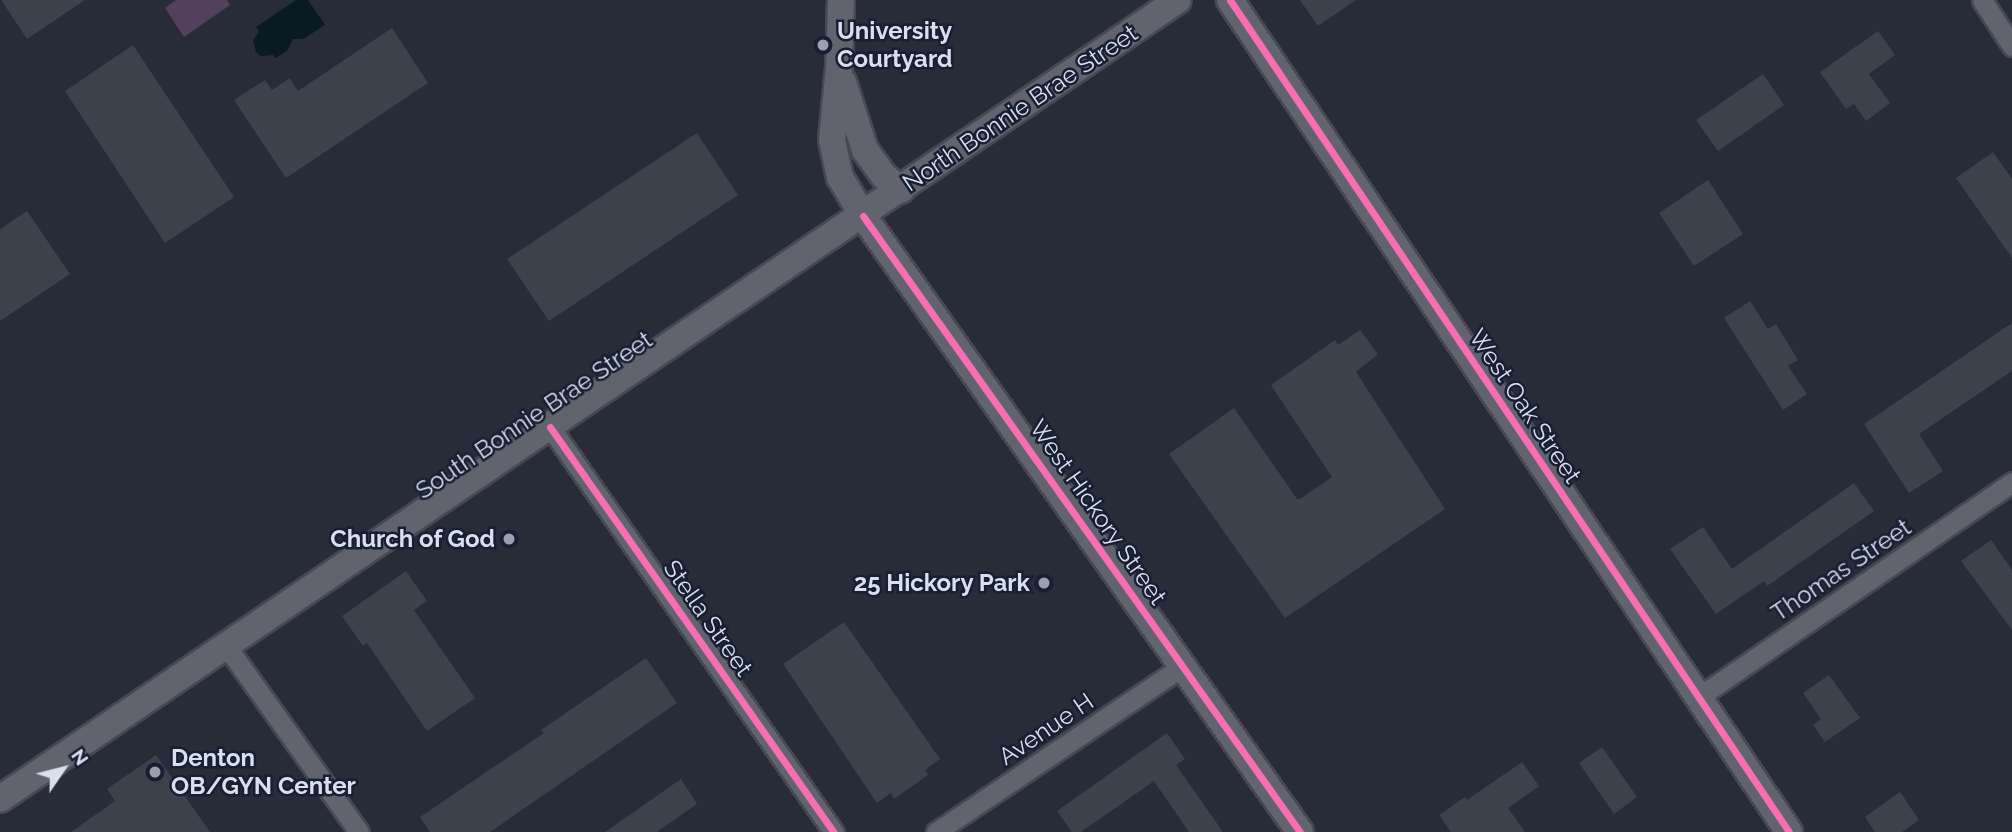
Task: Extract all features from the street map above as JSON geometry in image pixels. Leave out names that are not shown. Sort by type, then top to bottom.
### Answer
[{"type":"main road","name":"West Hickory Street","points":[[841,0],[839,67],[832,140],[840,177],[863,216],[1300,832]]},
{"type":"main road","name":"North Bonnie Brae Street","points":[[863,216],[1178,0]]},
{"type":"main road","name":"West Oak Street","points":[[1230,0],[1789,832]]},
{"type":"main road","points":[[839,67],[865,150],[884,176],[901,190]]},
{"type":"main road","name":"South Bonnie Brae Street","points":[[0,799],[863,216]]},
{"type":"street","points":[[1982,0],[2012,46]]},
{"type":"street","name":"Stella Street","points":[[550,427],[834,832]]},
{"type":"street","name":"Thomas Street","points":[[1697,698],[2012,482]]},
{"type":"street","points":[[227,647],[359,832]]},
{"type":"street","name":"Avenue H","points":[[936,832],[1184,666]]},
{"type":"shaded area","points":[[176,0],[227,0],[230,5],[184,37],[165,8]]},
{"type":"water","points":[[296,0],[308,0],[325,25],[303,39],[293,39],[287,51],[276,58],[273,55],[261,56],[256,52],[253,40],[259,32],[256,27]]},
{"type":"building","points":[[1,0],[85,0],[27,39]]},
{"type":"building","points":[[1300,0],[1356,0],[1318,26]]},
{"type":"building","points":[[392,28],[428,83],[286,178],[234,100],[265,80],[272,90],[290,78],[298,91]]},
{"type":"building","points":[[1878,31],[1895,55],[1869,74],[1890,103],[1866,121],[1854,104],[1846,109],[1820,72]]},
{"type":"building","points":[[133,45],[234,197],[165,243],[65,91]]},
{"type":"building","points":[[1763,74],[1784,105],[1718,151],[1696,120]]},
{"type":"building","points":[[697,133],[738,195],[549,321],[507,259]]},
{"type":"building","points":[[1993,152],[2012,179],[2012,258],[1956,178]]},
{"type":"building","points":[[1708,180],[1743,234],[1694,266],[1659,213]]},
{"type":"building","points":[[27,211],[70,274],[0,321],[0,229]]},
{"type":"building","points":[[1750,301],[1768,329],[1776,324],[1798,360],[1788,366],[1807,394],[1783,410],[1724,318]]},
{"type":"building","points":[[2012,323],[2012,371],[1919,434],[1943,471],[1909,493],[1864,424]]},
{"type":"building","points":[[1360,330],[1378,354],[1356,372],[1445,509],[1285,618],[1169,454],[1234,408],[1297,499],[1300,499],[1332,477],[1271,385],[1335,340],[1338,345]]},
{"type":"building","points":[[1854,483],[1874,511],[1767,586],[1764,581],[1716,614],[1670,549],[1703,527],[1732,569]]},
{"type":"building","points":[[1991,540],[2012,570],[2012,630],[1961,561]]},
{"type":"building","points":[[406,571],[427,601],[414,610],[475,698],[427,731],[367,643],[363,646],[342,616]]},
{"type":"building","points":[[844,622],[940,759],[925,770],[928,775],[894,799],[891,793],[877,803],[783,664]]},
{"type":"building","points":[[646,658],[677,703],[490,832],[430,832],[420,817],[544,733],[541,730]]},
{"type":"building","points":[[1829,675],[1860,718],[1825,742],[1813,725],[1821,719],[1803,693]]},
{"type":"building","points":[[1167,733],[1185,759],[1176,765],[1223,832],[1189,832],[1154,781],[1081,832],[1072,832],[1057,811]]},
{"type":"building","points":[[1602,747],[1637,797],[1614,814],[1579,763]]},
{"type":"building","points":[[156,755],[210,832],[71,832],[115,801],[107,789]]},
{"type":"building","points":[[1522,762],[1539,786],[1508,808],[1525,832],[1451,832],[1439,815],[1465,797],[1467,800]]},
{"type":"building","points":[[681,779],[697,804],[657,832],[605,832]]},
{"type":"building","points":[[1900,792],[1919,820],[1902,832],[1875,832],[1865,817]]},
{"type":"cycle path","points":[[1230,0],[1789,832]]},
{"type":"cycle path","points":[[863,216],[1300,832]]},
{"type":"cycle path","points":[[550,427],[834,832]]},
{"type":"place","name":"University Courtyard","points":[[823,45]]},
{"type":"place","name":"Church of God","points":[[509,539]]},
{"type":"place","name":"25 Hickory Park","points":[[1044,583]]},
{"type":"place","name":"Denton OB/GYN Center","points":[[155,772]]}]
